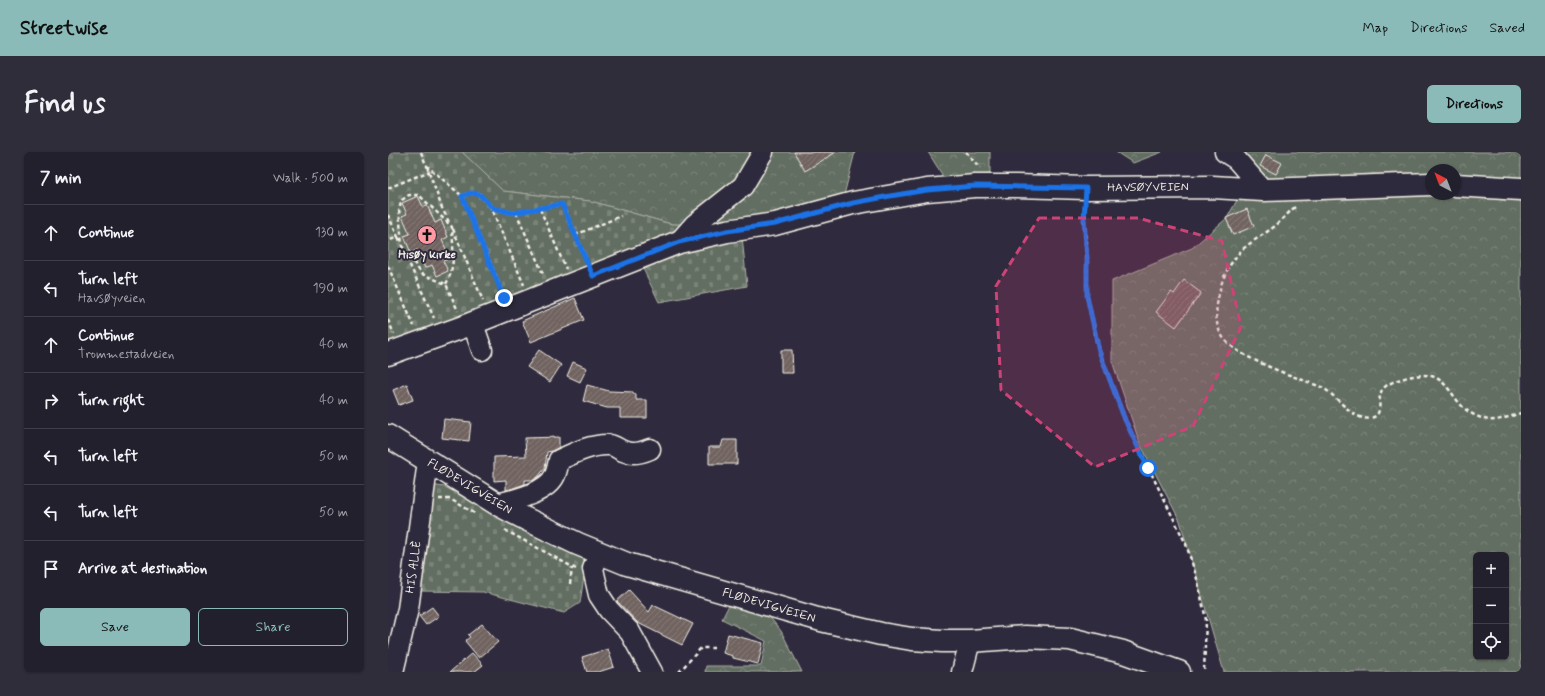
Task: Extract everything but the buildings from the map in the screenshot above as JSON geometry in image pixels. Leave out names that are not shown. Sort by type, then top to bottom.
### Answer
[{"type":"main road","name":"HAVSØYVEIEN","points":[[393,347],[593,276],[679,242],[727,231],[775,224],[853,203],[927,190],[975,186],[1086,188],[1213,187],[1263,190],[1425,184]]},
{"type":"main road","points":[[1461,185],[1521,189]]},
{"type":"main road","name":"FLØDEVIGVEIEN","points":[[388,436],[498,504],[596,561],[627,564],[791,611],[881,634],[912,639],[970,641],[1025,637],[1070,639],[1123,652],[1179,672]]},
{"type":"street","points":[[679,242],[695,224],[743,186],[763,152]]},
{"type":"street","points":[[1225,152],[1236,158],[1263,190]]},
{"type":"street","points":[[466,320],[482,350]]},
{"type":"street","points":[[498,504],[517,499],[540,490],[554,477],[559,460],[574,453],[601,445],[611,445],[630,453],[640,453],[650,450]]},
{"type":"street","name":"HIS ALLÈ","points":[[394,672],[408,608],[428,461]]},
{"type":"street","points":[[596,561],[595,583],[599,595],[609,610],[630,632],[652,672]]},
{"type":"street","points":[[962,672],[970,641]]},
{"type":"path","points":[[421,152],[426,165],[431,171],[462,196],[504,298]]},
{"type":"path","points":[[388,188],[431,171]]},
{"type":"path","points":[[431,171],[442,208],[452,227],[485,306]]},
{"type":"path","points":[[1086,188],[1084,220],[1087,258],[1087,296],[1099,351],[1125,420],[1186,544],[1198,582],[1206,620],[1204,672]]},
{"type":"path","points":[[1307,188],[1299,202],[1275,226],[1244,248],[1223,276],[1215,313],[1218,327],[1226,341],[1238,351],[1262,363],[1323,388],[1349,410],[1362,418],[1371,418],[1377,414],[1380,407],[1380,393],[1384,387],[1403,378],[1425,375],[1436,378],[1447,385],[1464,409],[1488,420],[1505,418],[1521,413]]},
{"type":"path","points":[[462,196],[471,193],[479,194],[490,205],[498,210],[513,213],[562,204],[593,276]]},
{"type":"path","points":[[446,284],[450,278],[454,262],[452,227],[419,195],[409,196],[402,200],[399,209],[402,246],[422,274],[446,284],[466,320]]},
{"type":"path","points":[[490,205],[526,289]]},
{"type":"path","points":[[540,208],[568,273]]},
{"type":"path","points":[[516,212],[546,281]]},
{"type":"path","points":[[388,215],[437,324]]},
{"type":"path","points":[[575,235],[621,216]]},
{"type":"path","points":[[388,241],[398,237]]},
{"type":"path","points":[[388,266],[417,332]]},
{"type":"path","points":[[388,320],[393,347]]},
{"type":"path","points":[[423,497],[450,500],[477,515]]},
{"type":"path","points":[[504,530],[572,568],[582,571],[596,561]]},
{"type":"path","points":[[570,584],[572,568]]},
{"type":"path","points":[[679,672],[701,648],[714,648]]},
{"type":"highlighted area","points":[[1039,218],[1138,218],[1222,241],[1241,327],[1193,426],[1095,467],[1001,390],[996,286]]},
{"type":"green space","points":[[388,152],[462,152],[503,191],[590,201],[592,203],[594,202],[671,224],[741,226],[747,286],[659,302],[636,254],[388,346]]},
{"type":"green space","points":[[462,152],[855,152],[843,199],[741,226],[671,224],[594,202],[592,203],[590,201],[503,191]]},
{"type":"green space","points":[[928,152],[990,152],[990,174],[946,181]]},
{"type":"green space","points":[[1116,152],[1162,152],[1133,163]]},
{"type":"green space","points":[[1223,152],[1521,152],[1521,672],[1224,672],[1180,521],[1140,444],[1112,361],[1112,281],[1192,248],[1227,218],[1251,175]]},
{"type":"green space","points":[[430,485],[445,487],[552,545],[585,555],[586,563],[580,603],[564,613],[483,592],[418,591]]},
{"type":"green space","points":[[729,605],[768,615],[781,631],[802,672],[705,672],[706,666],[761,666],[766,641],[722,619]]},
{"type":"place","name":"Hisøy kirke","points":[[427,235]]},
{"type":"route","points":[[504,298],[462,196],[471,193],[479,194],[493,208],[513,213],[562,204],[593,276],[679,242],[727,231],[794,220],[853,203],[890,196],[927,190],[975,186],[1086,188],[1084,220],[1087,258],[1087,296],[1099,351],[1125,420],[1148,468]]}]
